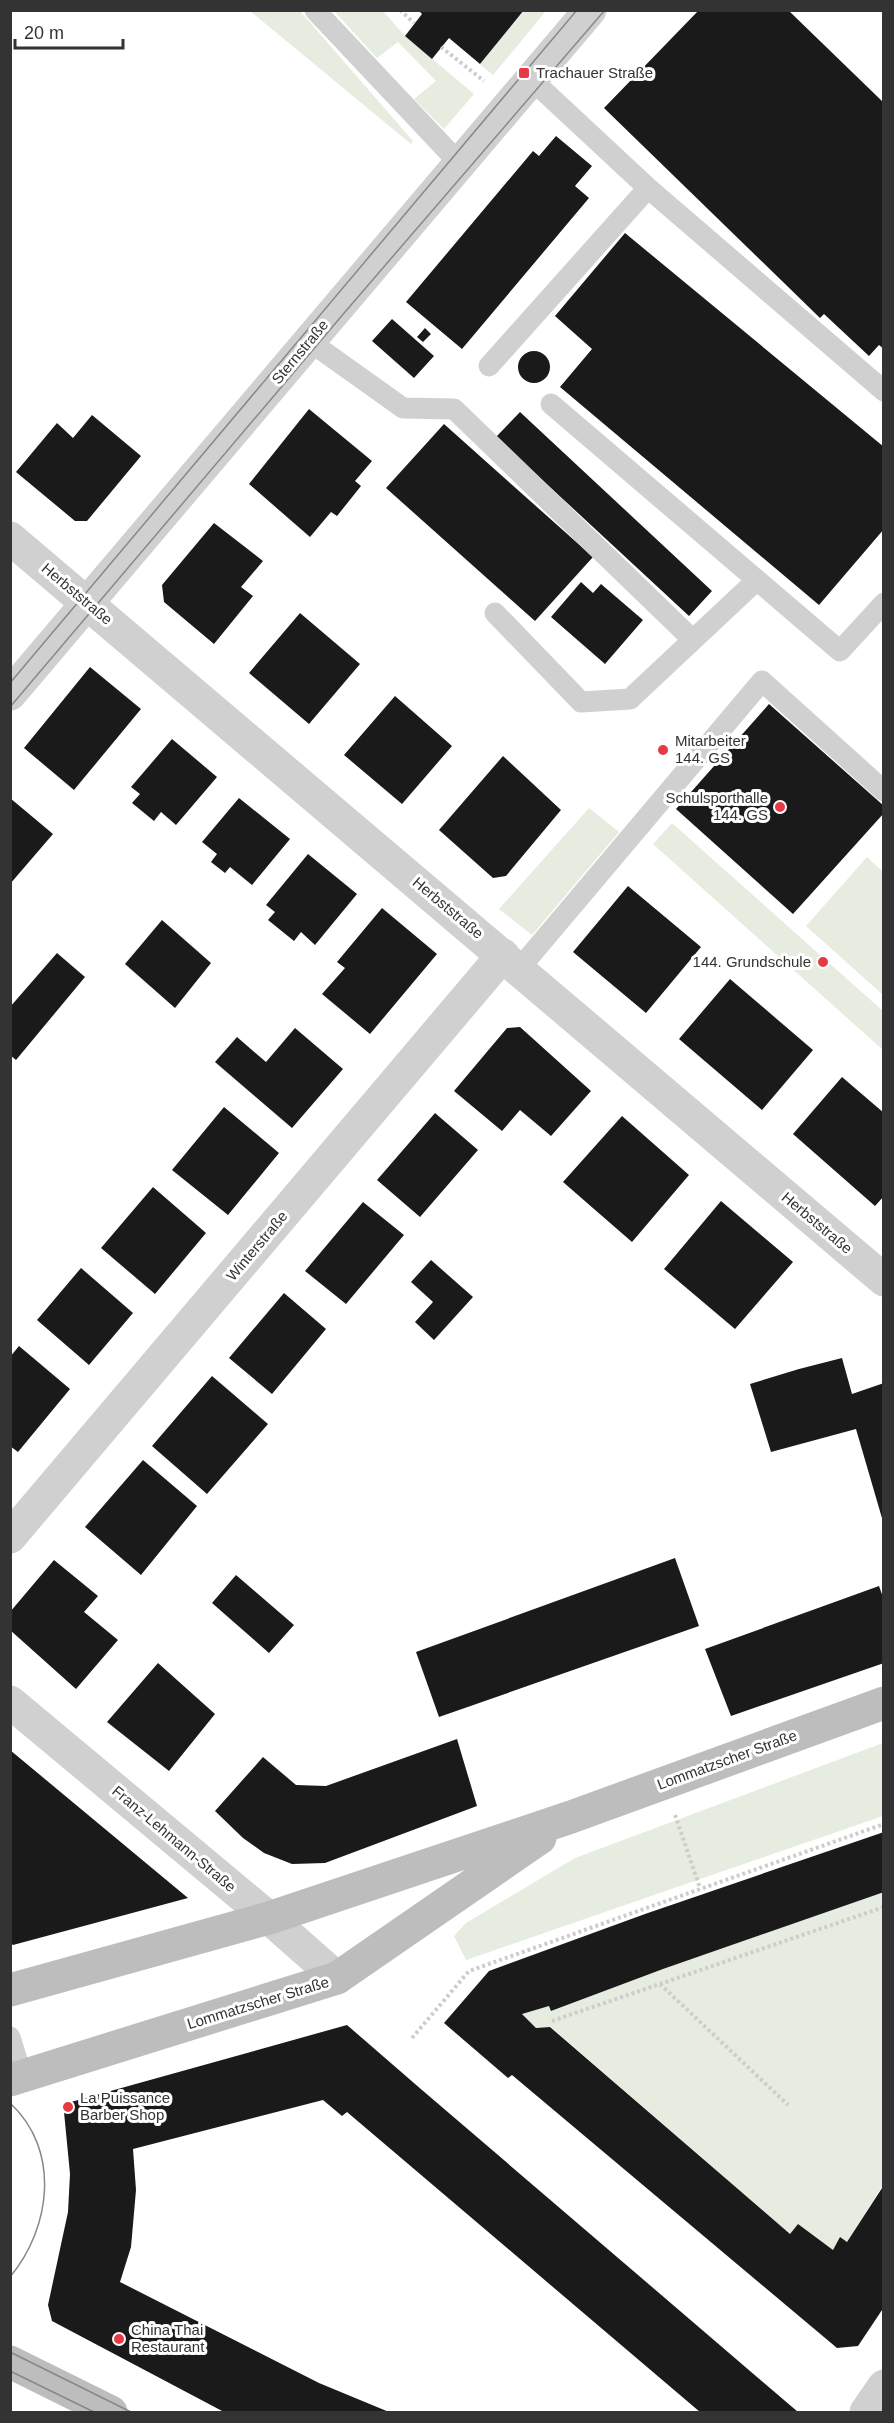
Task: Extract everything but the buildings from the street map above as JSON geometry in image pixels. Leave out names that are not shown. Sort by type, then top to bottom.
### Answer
[{"type":"main road","name":"Lommatzscher Straße","points":[[10,1990],[269,1918],[571,1817],[884,1703]]},
{"type":"main road","name":"Lommatzscher Straße","points":[[16,2078],[337,1978],[571,1817]]},
{"type":"main road","points":[[10,2362],[111,2412]]},
{"type":"street","name":"Sternstraße","points":[[10,694],[590,10]]},
{"type":"street","name":"Herbststraße","points":[[10,538],[884,1280]]},
{"type":"street","name":"Winterstraße","points":[[10,1537],[511,962]]},
{"type":"street","name":"Franz-Lehmann-Straße","points":[[10,1702],[269,1918],[337,1978]]},
{"type":"street","points":[[866,2412],[884,2386]]},
{"type":"lane","points":[[315,10],[460,164]]},
{"type":"lane","points":[[522,92],[648,188],[884,391]]},
{"type":"lane","points":[[489,366],[648,188]]},
{"type":"lane","points":[[309,341],[403,408],[454,409],[693,640]]},
{"type":"lane","points":[[551,404],[840,651],[884,603]]},
{"type":"lane","points":[[495,613],[581,702],[630,699],[757,580]]},
{"type":"lane","points":[[511,962],[762,681],[884,790]]},
{"type":"lane","points":[[10,2037],[16,2078]]},
{"type":"path","points":[[400,10],[414,23]]},
{"type":"path","points":[[441,47],[522,92]]},
{"type":"path","points":[[663,1784],[700,1888]]},
{"type":"path","points":[[412,2037],[469,1971],[884,1824]]},
{"type":"path","points":[[552,2021],[884,1907]]},
{"type":"path","points":[[660,1984],[788,2105]]},
{"type":"shaded area","points":[[250,11],[300,11],[413,141],[411,144]]},
{"type":"shaded area","points":[[334,11],[383,11],[405,36],[474,94],[444,129],[414,99],[436,81],[398,42],[377,58]]},
{"type":"shaded area","points":[[524,11],[546,11],[493,75],[480,64]]},
{"type":"shaded area","points":[[589,808],[619,832],[532,935],[499,909]]},
{"type":"shaded area","points":[[672,823],[883,1011],[883,1050],[653,844]]},
{"type":"shaded area","points":[[867,857],[883,872],[883,995],[806,926]]},
{"type":"shaded area","points":[[883,1743],[883,1816],[466,1960],[454,1936],[466,1923],[575,1858]]},
{"type":"shaded area","points":[[883,1892],[883,2185],[847,2242],[839,2240],[833,2250],[798,2224],[790,2234],[551,2027],[536,2028],[522,2014],[549,2006],[552,2011],[663,1969]]},
{"type":"tram line","points":[[10,683],[577,10]]},
{"type":"tram line","points":[[10,707],[605,10]]},
{"type":"tram line","points":[[10,2103],[26,2122],[37,2143],[43,2166],[44,2189],[41,2213],[34,2236],[24,2257],[10,2277]]},
{"type":"tram line","points":[[10,2352],[131,2412]]},
{"type":"tram line","points":[[10,2371],[94,2412]]},
{"type":"place","name":"Trachauer Straße","points":[[524,73]]},
{"type":"place","name":"Mitarbeiter 144. GS","points":[[663,750]]},
{"type":"place","name":"Schulsporthalle 144. GS","points":[[780,807]]},
{"type":"place","name":"144. Grundschule","points":[[823,962]]},
{"type":"place","name":"La Puissance Barber Shop","points":[[68,2107]]},
{"type":"place","name":"China Thai Restaurant","points":[[119,2339]]}]
